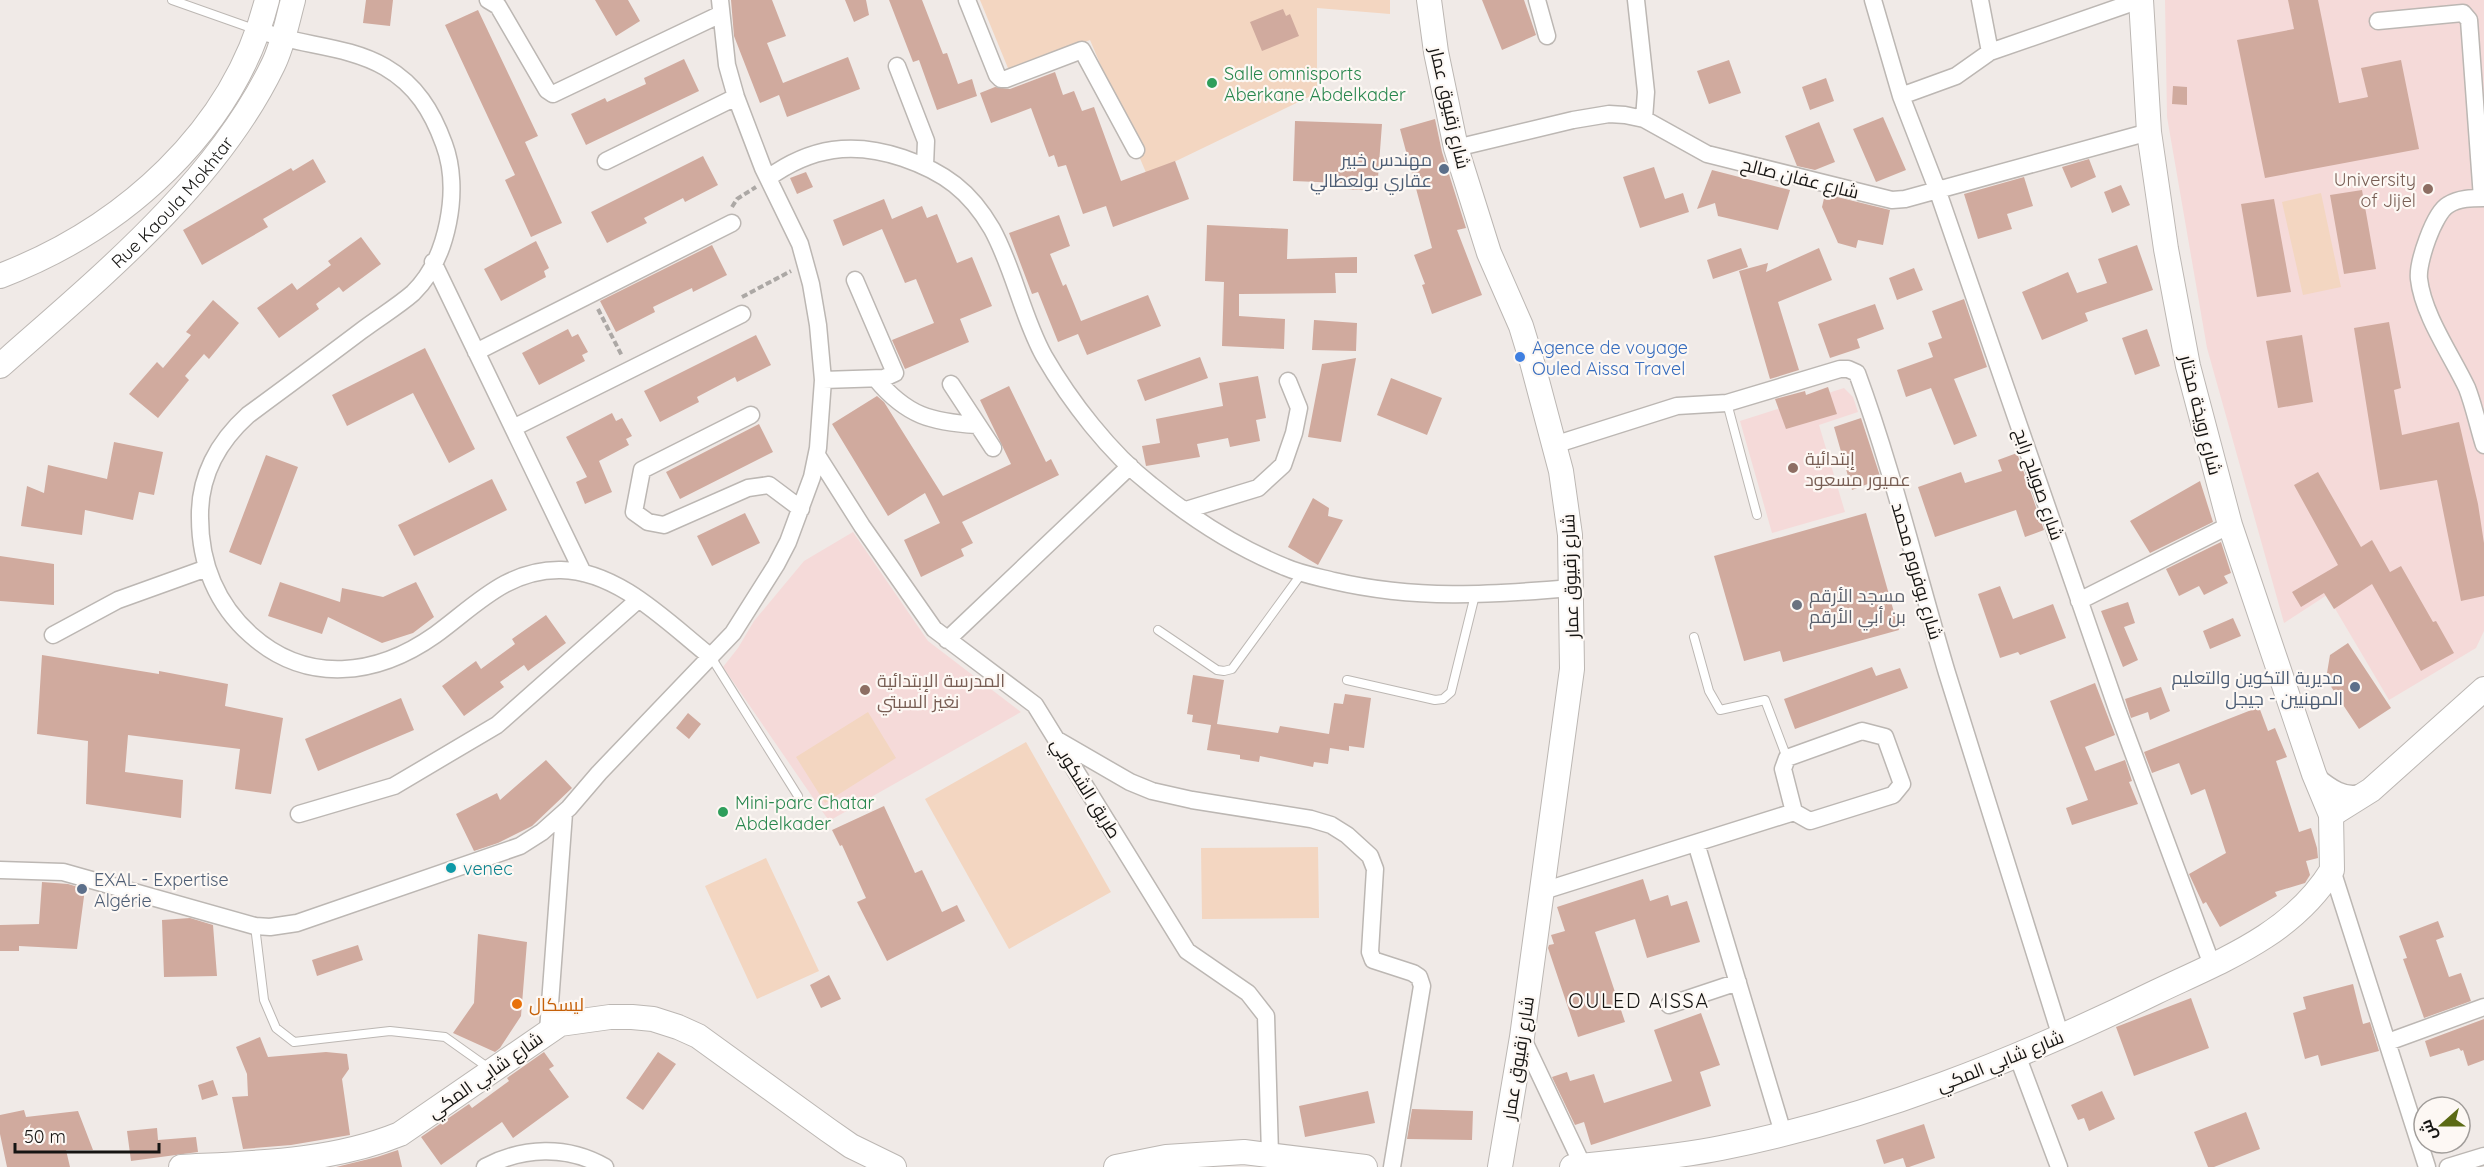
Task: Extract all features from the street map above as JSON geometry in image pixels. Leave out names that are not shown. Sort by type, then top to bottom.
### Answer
[{"type":"main road","name":"Rue Kaoula Mokhtar","points":[[0,276],[43,259],[104,223],[143,192],[182,153],[212,117],[243,66],[267,0]]},
{"type":"main road","name":"Rue Kaoula Mokhtar","points":[[0,366],[114,263],[220,153],[246,116],[274,63],[293,0]]},
{"type":"main road","name":"شارع زقيوق عمار","points":[[1429,0],[1436,52],[1456,148],[1489,253],[1521,326],[1554,445],[1569,514],[1572,669],[1522,1037],[1500,1167]]},
{"type":"main road","name":"شارع رويخة مختار","points":[[2140,0],[2149,132],[2166,249],[2188,366],[2230,525],[2314,774],[2331,815]]},
{"type":"main road","points":[[2332,870],[2331,815],[2371,790],[2484,689]]},
{"type":"main road","name":"شارع شابي المكي","points":[[1578,1166],[1646,1163],[1721,1148],[1831,1122],[1941,1086],[2061,1036],[2237,954],[2277,929],[2304,905],[2332,870]]},
{"type":"main road","name":"شارع شابي المكي","points":[[181,1167],[291,1160],[340,1152],[379,1142],[400,1134],[494,1072],[548,1030],[571,1021],[610,1017],[653,1019],[678,1027],[721,1052],[851,1146],[894,1167]]},
{"type":"main road","points":[[1116,1167],[1166,1157],[1225,1160],[1270,1154],[1357,1166]]},
{"type":"street","points":[[0,870],[63,872],[255,926],[270,927],[297,923],[520,846],[543,832],[564,813],[599,773],[733,633],[776,565],[801,509],[817,455],[823,380],[815,303],[805,264],[794,228],[753,146],[736,97],[727,65],[720,7],[552,94],[547,90],[498,6],[488,0]]},
{"type":"street","points":[[967,0],[997,75],[1001,79],[1082,50],[1136,150]]},
{"type":"street","points":[[1537,0],[1547,36]]},
{"type":"street","points":[[1636,0],[1646,92],[1644,119]]},
{"type":"street","name":"شارع صويلح رابح","points":[[1873,0],[1901,96],[1937,189],[2079,601],[2212,965]]},
{"type":"street","points":[[1980,0],[1990,51]]},
{"type":"street","points":[[1901,96],[1956,76],[1990,51],[2140,0]]},
{"type":"street","points":[[2378,21],[2463,14],[2469,20],[2483,198],[2466,199],[2448,205],[2439,214],[2427,243],[2419,278],[2432,319],[2468,391],[2484,445]]},
{"type":"street","points":[[258,30],[282,39],[346,52],[376,62],[409,84],[429,109],[447,150],[452,176],[448,220],[442,244],[414,292],[248,415],[230,431],[217,450],[202,493],[201,539],[207,568],[228,611],[253,637],[280,656],[328,669],[362,668],[408,651],[436,634],[493,589],[525,573],[563,570],[603,578],[638,600],[711,657]]},
{"type":"street","points":[[897,66],[926,141],[925,166]]},
{"type":"street","points":[[606,161],[736,97]]},
{"type":"street","name":"شارع عفان صالح","points":[[1456,148],[1609,114],[1644,119],[1707,154],[1882,199],[1905,199],[2149,132]]},
{"type":"street","points":[[768,178],[788,164],[822,152],[847,148],[880,151],[944,175],[958,186],[986,220],[1001,246],[1043,355],[1084,414],[1111,447],[1150,484],[1214,529],[1266,559],[1302,573],[1397,592],[1475,595],[1572,588]]},
{"type":"street","points":[[476,352],[732,222]]},
{"type":"street","points":[[433,262],[583,573]]},
{"type":"street","points":[[823,380],[876,379],[895,373],[855,280]]},
{"type":"street","points":[[513,428],[742,314]]},
{"type":"street","name":"شارع بوفروم محمد","points":[[1554,445],[1677,406],[1727,403],[1840,369],[1848,369],[1857,374],[1880,436],[1947,673],[2061,1036]]},
{"type":"street","points":[[876,379],[894,399],[930,420],[977,425]]},
{"type":"street","points":[[1186,510],[1258,488],[1283,465],[1294,433],[1299,408],[1288,381]]},
{"type":"street","points":[[951,384],[993,448]]},
{"type":"street","points":[[751,416],[642,470],[634,512],[648,522],[664,525],[748,488],[769,485],[801,509]]},
{"type":"street","name":"طريق الشكوبي","points":[[817,455],[923,616],[947,640],[1035,705],[1186,951],[1248,993],[1266,1016],[1270,1154]]},
{"type":"street","points":[[947,640],[1130,466]]},
{"type":"street","points":[[2079,601],[2230,525]]},
{"type":"street","points":[[53,635],[118,600],[207,568]]},
{"type":"street","points":[[299,814],[394,786],[498,725],[638,600]]},
{"type":"street","points":[[1862,731],[1885,737],[1902,784],[1893,795],[1810,821],[1794,812],[1783,769],[1787,758],[1862,731]]},
{"type":"street","points":[[1056,739],[1130,782],[1152,791],[1192,801],[1320,821],[1347,835],[1370,855],[1375,869],[1370,952],[1373,960],[1413,973],[1419,977],[1422,986],[1392,1167]]},
{"type":"street","points":[[2314,774],[2330,787],[2346,795],[2371,790]]},
{"type":"street","points":[[1543,891],[1794,812]]},
{"type":"street","points":[[548,1030],[564,813]]},
{"type":"street","points":[[1696,843],[1783,1133]]},
{"type":"street","points":[[2332,870],[2427,1167]]},
{"type":"street","points":[[1669,1005],[1738,982]]},
{"type":"street","points":[[2388,1042],[2484,1007]]},
{"type":"street","points":[[1522,1037],[1578,1166]]},
{"type":"street","points":[[2017,1055],[2059,1167]]},
{"type":"street","points":[[485,1167],[522,1153],[553,1150],[584,1157],[605,1167]]},
{"type":"street","points":[[2448,1167],[2484,1156]]},
{"type":"lane","points":[[172,0],[258,30]]},
{"type":"lane","points":[[1727,403],[1757,515]]},
{"type":"lane","points":[[1158,630],[1217,670],[1232,669],[1302,573]]},
{"type":"lane","points":[[1347,680],[1435,700],[1443,699],[1451,692],[1475,595]]},
{"type":"lane","points":[[1694,638],[1709,691],[1720,710],[1765,700],[1787,758]]},
{"type":"lane","points":[[711,657],[798,796]]},
{"type":"lane","points":[[255,926],[264,1000],[276,1028],[294,1042],[390,1031],[444,1037],[494,1072]]},
{"type":"path","points":[[732,222],[732,206],[737,199],[768,178]]},
{"type":"path","points":[[742,314],[739,304],[742,297],[805,264]]},
{"type":"path","points":[[590,294],[630,370]]},
{"type":"shaded area","name":"Salle omnisports Aberkane Abdelkader","points":[[980,0],[1390,0],[1390,14],[1317,8],[1317,93],[1147,175],[1090,40],[1010,73]]},
{"type":"shaded area","points":[[2165,0],[2484,0],[2484,631],[2476,648],[2389,700],[2327,595],[2284,623],[2207,348],[2167,117]]},
{"type":"shaded area","points":[[2321,193],[2341,287],[2303,295],[2282,202]]},
{"type":"shaded area","name":"إبتدائية عميور مسعود","points":[[1844,388],[1853,397],[1858,412],[1819,425],[1845,512],[1772,533],[1740,421]]},
{"type":"shaded area","name":"المدرسة الإبتدائية نغيز السبتي","points":[[853,532],[928,641],[1021,712],[829,821],[723,667],[738,648],[754,621],[804,561]]},
{"type":"shaded area","points":[[868,712],[896,758],[825,803],[796,757]]},
{"type":"shaded area","points":[[1026,742],[1111,892],[1009,949],[925,799]]},
{"type":"shaded area","points":[[1318,847],[1319,918],[1202,919],[1201,848]]},
{"type":"shaded area","points":[[766,858],[819,971],[757,999],[705,886]]},
{"type":"building","points":[[366,0],[393,0],[390,26],[363,23]]},
{"type":"building","points":[[595,0],[628,0],[640,21],[616,36]]},
{"type":"building","points":[[731,0],[772,0],[786,36],[767,43],[783,83],[848,57],[860,89],[787,117],[779,95],[760,103],[734,36]]},
{"type":"building","points":[[845,0],[866,0],[869,15],[854,22]]},
{"type":"building","points":[[889,0],[922,0],[943,54],[947,53],[958,84],[972,79],[977,96],[937,110],[919,60],[913,62]]},
{"type":"building","points":[[1482,0],[1524,0],[1536,35],[1502,50]]},
{"type":"building","points":[[2288,0],[2318,0],[2339,103],[2368,97],[2361,68],[2401,60],[2419,149],[2265,178],[2237,40],[2294,29]]},
{"type":"building","points":[[1283,9],[1286,16],[1290,14],[1299,36],[1262,51],[1250,22]]},
{"type":"building","points":[[478,10],[538,136],[525,142],[562,223],[531,237],[505,180],[515,175],[445,25]]},
{"type":"building","points":[[684,59],[699,91],[586,145],[571,114],[605,98],[607,102],[646,84],[644,78]]},
{"type":"building","points":[[1729,60],[1741,93],[1709,104],[1697,71]]},
{"type":"building","points":[[1055,72],[1063,95],[1074,91],[1082,111],[1094,107],[1121,181],[1175,161],[1189,199],[1113,227],[1106,206],[1083,214],[1066,165],[1058,167],[1054,155],[1049,157],[1031,108],[991,123],[980,93],[995,87],[1010,89]]},
{"type":"building","points":[[1826,78],[1834,101],[1810,110],[1802,87]]},
{"type":"building","points":[[2173,86],[2187,87],[2187,105],[2172,104]]},
{"type":"building","points":[[1883,117],[1906,170],[1876,182],[1853,129]]},
{"type":"building","points":[[1435,119],[1442,152],[1466,228],[1457,230],[1482,295],[1432,314],[1422,285],[1425,284],[1414,255],[1432,248],[1400,129]]},
{"type":"building","points":[[1295,121],[1382,124],[1377,191],[1342,189],[1342,183],[1293,181]]},
{"type":"building","points":[[1819,122],[1835,162],[1815,170],[1797,166],[1785,136]]},
{"type":"building","points":[[703,156],[718,185],[685,202],[683,198],[644,218],[647,223],[607,243],[591,212]]},
{"type":"building","points":[[313,159],[326,182],[263,219],[268,227],[202,265],[183,230],[291,168],[293,171]]},
{"type":"building","points":[[2089,159],[2096,177],[2071,188],[2062,167]]},
{"type":"building","points":[[1654,167],[1665,199],[1683,193],[1689,212],[1640,228],[1623,177]]},
{"type":"building","points":[[1712,170],[1790,190],[1778,230],[1718,216],[1715,203],[1697,209]]},
{"type":"building","points":[[806,172],[813,187],[797,194],[790,178]]},
{"type":"building","points":[[2024,177],[2033,206],[2007,214],[2012,229],[1978,239],[1964,194]]},
{"type":"building","points":[[2121,185],[2130,205],[2112,213],[2104,192]]},
{"type":"building","points":[[2362,190],[2376,269],[2344,274],[2330,195]]},
{"type":"building","points":[[1825,194],[1890,210],[1883,245],[1858,240],[1856,248],[1838,243],[1822,207]]},
{"type":"building","points":[[884,199],[892,219],[922,206],[927,218],[937,214],[957,263],[972,257],[992,306],[960,319],[969,342],[905,369],[892,340],[934,323],[916,279],[905,283],[882,229],[843,246],[833,220]]},
{"type":"building","points":[[2274,199],[2291,292],[2257,297],[2241,204]]},
{"type":"building","points":[[1059,215],[1070,246],[1050,254],[1063,286],[1066,284],[1081,321],[1148,295],[1161,326],[1087,355],[1078,334],[1058,342],[1038,292],[1032,294],[1009,233]]},
{"type":"building","points":[[1207,225],[1288,229],[1287,259],[1357,257],[1357,273],[1335,273],[1336,293],[1239,294],[1239,316],[1285,319],[1284,349],[1222,346],[1224,282],[1205,281]]},
{"type":"building","points":[[361,237],[381,264],[343,292],[339,287],[316,304],[319,309],[279,338],[257,308],[292,283],[297,290],[331,265],[328,261]]},
{"type":"building","points":[[536,241],[549,268],[544,271],[546,277],[501,301],[484,269]]},
{"type":"building","points":[[712,245],[727,275],[693,292],[692,288],[653,307],[655,312],[616,332],[600,301]]},
{"type":"building","points":[[2137,245],[2153,290],[2085,313],[2088,321],[2042,340],[2022,292],[2068,272],[2077,293],[2107,283],[2098,259]]},
{"type":"building","points":[[1741,248],[1748,267],[1713,279],[1707,260]]},
{"type":"building","points":[[1819,248],[1832,280],[1778,302],[1799,370],[1770,379],[1739,271],[1768,263],[1766,272]]},
{"type":"building","points":[[1914,268],[1923,290],[1897,300],[1889,278]]},
{"type":"building","points":[[1964,299],[1987,367],[1954,379],[1977,436],[1954,445],[1931,388],[1906,397],[1897,370],[1933,357],[1928,343],[1942,338],[1932,311]]},
{"type":"building","points":[[213,300],[239,323],[209,359],[204,354],[185,376],[189,380],[158,418],[129,394],[157,362],[163,368],[191,335],[186,332]]},
{"type":"building","points":[[1875,304],[1884,329],[1857,339],[1860,348],[1830,358],[1818,324]]},
{"type":"building","points":[[1314,320],[1357,323],[1356,351],[1312,350]]},
{"type":"building","points":[[2389,322],[2401,388],[2394,390],[2402,435],[2459,422],[2478,504],[2484,543],[2484,596],[2461,601],[2437,480],[2380,490],[2354,328]]},
{"type":"building","points":[[568,329],[572,337],[578,334],[588,352],[582,355],[585,361],[539,385],[522,353]]},
{"type":"building","points":[[2147,329],[2160,366],[2135,375],[2122,338]]},
{"type":"building","points":[[756,335],[771,365],[737,382],[735,377],[697,397],[699,402],[660,422],[644,391]]},
{"type":"building","points":[[2302,335],[2313,402],[2278,408],[2266,341]]},
{"type":"building","points":[[425,348],[475,449],[449,463],[413,393],[347,426],[332,395]]},
{"type":"building","points":[[1200,357],[1208,378],[1145,401],[1137,380]]},
{"type":"building","points":[[1356,358],[1341,442],[1308,437],[1322,364]]},
{"type":"building","points":[[1258,376],[1266,418],[1256,420],[1260,441],[1230,447],[1228,438],[1197,444],[1200,457],[1146,466],[1142,446],[1160,443],[1156,419],[1223,406],[1219,383]]},
{"type":"building","points":[[1391,378],[1442,398],[1427,435],[1377,415]]},
{"type":"building","points":[[1009,386],[1046,462],[1051,459],[1059,475],[962,522],[973,543],[961,549],[964,556],[921,577],[904,540],[940,523],[925,493],[888,516],[832,424],[877,396],[884,402],[943,496],[1011,464],[980,400]]},
{"type":"building","points":[[1828,387],[1837,414],[1786,429],[1775,399],[1805,391],[1806,395]]},
{"type":"building","points":[[612,413],[616,421],[622,418],[632,436],[626,439],[629,445],[599,461],[612,492],[585,504],[576,482],[587,477],[566,437]]},
{"type":"building","points":[[1861,418],[1880,476],[1872,479],[1873,482],[1852,490],[1834,427]]},
{"type":"building","points":[[759,424],[773,452],[680,499],[666,472]]},
{"type":"building","points":[[114,442],[163,452],[154,495],[139,492],[133,520],[85,510],[82,535],[21,526],[27,486],[44,493],[48,465],[107,479]]},
{"type":"building","points":[[2017,453],[2044,530],[2025,537],[2016,510],[1935,537],[1918,487],[1961,472],[1965,483],[2002,471],[1998,460]]},
{"type":"building","points":[[266,455],[298,467],[261,565],[229,552]]},
{"type":"building","points":[[2318,472],[2361,547],[2372,540],[2390,572],[2401,566],[2433,622],[2436,621],[2454,653],[2421,671],[2372,584],[2334,609],[2324,593],[2301,607],[2292,592],[2338,565],[2294,485]]},
{"type":"building","points":[[492,479],[507,510],[414,556],[398,525]]},
{"type":"building","points":[[2200,481],[2213,522],[2150,553],[2130,521]]},
{"type":"building","points":[[1313,498],[1329,508],[1328,516],[1343,520],[1318,565],[1288,547]]},
{"type":"building","points":[[745,513],[760,543],[712,566],[697,536]]},
{"type":"building","name":"مسجد الأرقم بن أبي الأرقم","points":[[1866,513],[1899,630],[1783,662],[1780,651],[1744,661],[1714,556]]},
{"type":"building","points":[[2221,542],[2231,573],[2224,576],[2228,583],[2204,595],[2199,586],[2179,596],[2166,569]]},
{"type":"building","points":[[0,556],[54,564],[54,605],[0,601]]},
{"type":"building","points":[[280,582],[340,602],[342,588],[383,597],[416,582],[434,617],[413,633],[382,643],[328,617],[322,634],[268,616]]},
{"type":"building","points":[[2000,586],[2013,619],[2053,604],[2066,638],[2020,655],[2018,652],[2000,658],[1978,594]]},
{"type":"building","points":[[2128,602],[2135,623],[2124,627],[2138,660],[2123,667],[2101,611]]},
{"type":"building","points":[[546,615],[566,643],[528,671],[524,665],[500,682],[504,687],[464,716],[442,686],[476,661],[481,669],[515,644],[512,639]]},
{"type":"building","points":[[2233,618],[2241,636],[2210,649],[2203,631]]},
{"type":"building","points":[[2348,643],[2391,708],[2359,729],[2326,679],[2330,655]]},
{"type":"building","points":[[42,655],[159,674],[159,671],[228,684],[225,706],[283,718],[271,794],[235,789],[240,749],[128,735],[125,772],[183,780],[181,818],[86,804],[88,741],[37,734]]},
{"type":"building","points":[[1872,667],[1876,676],[1900,668],[1908,688],[1795,729],[1784,699]]},
{"type":"building","points":[[1193,675],[1224,680],[1217,724],[1278,733],[1280,726],[1329,734],[1334,703],[1343,704],[1345,694],[1371,698],[1364,748],[1349,746],[1349,751],[1330,748],[1328,764],[1314,762],[1313,767],[1260,756],[1259,762],[1240,759],[1240,755],[1207,750],[1211,725],[1192,722],[1193,715],[1187,714]]},
{"type":"building","points":[[2095,683],[2115,735],[2085,747],[2095,771],[2125,760],[2132,781],[2129,782],[2138,804],[2072,825],[2066,808],[2088,800],[2050,701]]},
{"type":"building","points":[[2161,687],[2170,711],[2150,720],[2148,712],[2131,718],[2125,699]]},
{"type":"building","points":[[401,698],[414,730],[318,771],[305,739]]},
{"type":"building","points":[[2259,707],[2268,731],[2275,728],[2287,757],[2276,761],[2299,832],[2311,828],[2318,858],[2306,861],[2310,875],[2305,883],[2275,892],[2277,896],[2220,927],[2206,902],[2203,904],[2189,874],[2226,853],[2205,789],[2191,795],[2179,763],[2152,773],[2144,752]]},
{"type":"building","points":[[688,713],[701,724],[689,739],[676,728]]},
{"type":"building","points":[[546,760],[572,788],[532,826],[498,843],[474,851],[456,814],[497,793],[500,800]]},
{"type":"building","points":[[884,806],[915,873],[922,870],[942,912],[957,905],[965,921],[887,961],[857,902],[866,898],[842,845],[840,846],[832,830]]},
{"type":"building","points":[[1643,879],[1650,901],[1668,895],[1671,906],[1687,901],[1700,942],[1647,958],[1635,919],[1595,932],[1625,1022],[1578,1037],[1548,948],[1549,945],[1554,944],[1551,935],[1565,931],[1557,907]]},
{"type":"building","points":[[42,882],[68,884],[85,889],[77,949],[19,946],[19,951],[0,951],[0,925],[39,924]]},
{"type":"building","points":[[190,918],[213,925],[217,976],[164,977],[162,920]]},
{"type":"building","points":[[2438,921],[2444,937],[2436,940],[2449,977],[2461,973],[2471,1001],[2424,1018],[2403,959],[2407,958],[2399,936]]},
{"type":"building","points":[[478,934],[527,942],[521,1016],[495,1052],[453,1033],[474,1003]]},
{"type":"building","points":[[358,945],[363,960],[317,976],[312,960]]},
{"type":"building","points":[[829,975],[841,999],[821,1008],[810,985]]},
{"type":"building","points":[[2353,984],[2363,1024],[2370,1022],[2379,1051],[2321,1066],[2318,1055],[2305,1059],[2293,1013],[2306,1009],[2303,997]]},
{"type":"building","points":[[2191,998],[2209,1048],[2134,1076],[2116,1027]]},
{"type":"building","points":[[1701,1013],[1720,1065],[1700,1072],[1711,1106],[1591,1145],[1584,1122],[1575,1125],[1552,1077],[1567,1072],[1570,1081],[1594,1074],[1604,1103],[1672,1081],[1654,1030]]},
{"type":"building","points":[[2484,1019],[2484,1060],[2468,1066],[2463,1050],[2459,1048],[2430,1057],[2425,1041]]},
{"type":"building","points":[[260,1037],[268,1057],[326,1052],[347,1054],[349,1069],[342,1079],[350,1135],[291,1145],[243,1149],[232,1097],[248,1096],[247,1074],[236,1047]]},
{"type":"building","points":[[544,1052],[554,1066],[549,1069],[569,1097],[513,1138],[502,1122],[441,1165],[421,1137],[469,1104],[472,1108],[509,1081],[507,1078]]},
{"type":"building","points":[[658,1052],[676,1064],[643,1110],[626,1098]]},
{"type":"building","points":[[213,1080],[218,1095],[202,1100],[198,1085]]},
{"type":"building","points":[[1368,1091],[1375,1123],[1305,1137],[1299,1106]]},
{"type":"building","points":[[2102,1091],[2115,1119],[2089,1131],[2084,1118],[2078,1120],[2071,1105]]},
{"type":"building","points":[[1412,1109],[1473,1111],[1472,1140],[1407,1139]]},
{"type":"building","points":[[24,1110],[26,1117],[78,1111],[93,1150],[66,1150],[70,1167],[7,1167],[0,1134],[0,1115]]},
{"type":"building","points":[[2246,1112],[2260,1149],[2214,1167],[2208,1167],[2194,1132]]},
{"type":"building","points":[[1924,1124],[1935,1158],[1909,1167],[1906,1167],[1903,1158],[1884,1164],[1876,1140]]},
{"type":"building","points":[[157,1128],[158,1140],[196,1137],[198,1152],[131,1161],[127,1131]]},
{"type":"building","points":[[398,1150],[402,1167],[336,1167],[377,1157]]},
{"type":"place","name":"Salle omnisports Aberkane Abdelkader","points":[[1212,83]]},
{"type":"place","name":"مهندس خبير عقاري بولعطالي","points":[[1444,169]]},
{"type":"place","name":"University of Jijel","points":[[2428,189]]},
{"type":"place","name":"Agence de voyage Ouled Aissa Travel","points":[[1520,357]]},
{"type":"place","name":"إبتدائية عميور مسعود","points":[[1793,468]]},
{"type":"place","name":"مسجد الأرقم بن أبي الأرقم","points":[[1797,605]]},
{"type":"place","name":"مديرية التكوين والتعليم المهنيين - جيجل","points":[[2355,687]]},
{"type":"place","name":"المدرسة الإبتدائية نغيز السبتي","points":[[865,690]]},
{"type":"place","name":"Mini-parc Chatar Abdelkader","points":[[723,812]]},
{"type":"place","name":"venec","points":[[451,868]]},
{"type":"place","name":"EXAL - Expertise Algérie","points":[[82,889]]},
{"type":"place","name":"ليسكال","points":[[517,1004]]},
{"type":"district","name":"OULED AISSA","points":[[1639,1000]]}]
